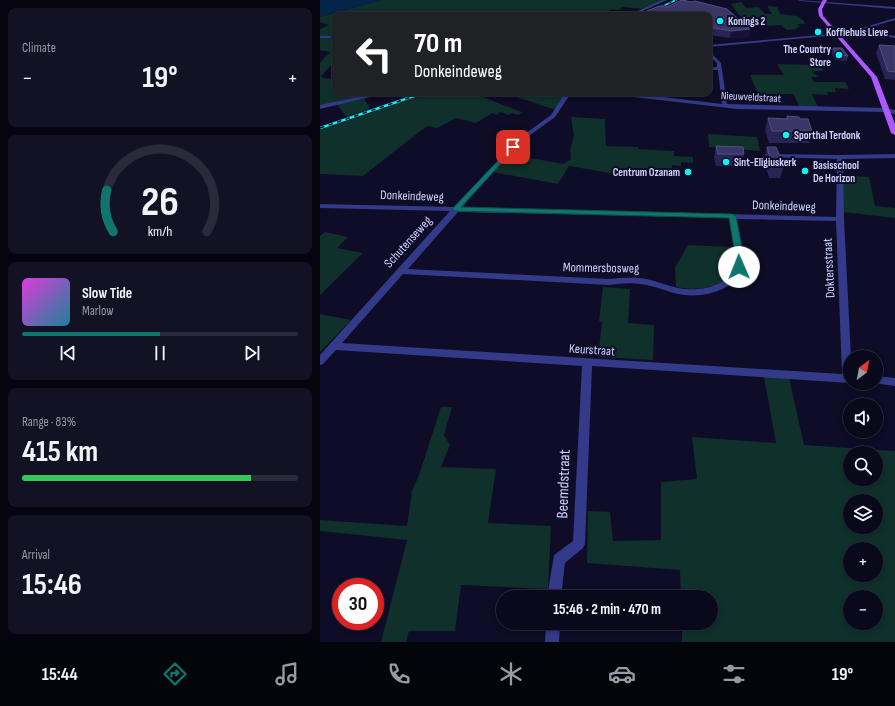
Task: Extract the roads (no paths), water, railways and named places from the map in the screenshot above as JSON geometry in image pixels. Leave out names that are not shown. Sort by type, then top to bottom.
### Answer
[{"type":"main road","points":[[826,1],[820,9],[821,14],[874,77],[895,133]]},
{"type":"street","points":[[638,12],[665,0]]},
{"type":"street","points":[[800,0],[895,8]]},
{"type":"street","points":[[712,46],[836,33],[855,30],[895,19]]},
{"type":"street","points":[[855,30],[895,37]]},
{"type":"street","points":[[320,37],[332,37]]},
{"type":"street","points":[[712,55],[717,59],[720,68],[725,106]]},
{"type":"street","points":[[712,69],[720,68]]},
{"type":"street","points":[[320,107],[370,96]]},
{"type":"street","name":"Schutenseweg","points":[[320,361],[455,209],[515,145],[553,116],[566,96]]},
{"type":"street","name":"Nieuwveldstraat","points":[[641,96],[725,106],[887,110],[895,112]]},
{"type":"street","points":[[766,155],[840,157],[895,156]]},
{"type":"street","name":"Doktersstraat","points":[[840,157],[840,219],[847,350]]},
{"type":"street","name":"Donkeindeweg","points":[[320,206],[840,219]]},
{"type":"street","name":"Mommersbosweg","points":[[400,271],[609,282],[639,280],[687,292],[712,290],[730,281],[739,267],[739,254],[732,216]]},
{"type":"street","name":"Keurstraat","points":[[334,346],[843,379]]},
{"type":"street","name":"Beemdstraat","points":[[555,590],[559,560],[579,544],[587,363]]},
{"type":"street","points":[[883,381],[895,382]]},
{"type":"street","points":[[552,642],[553,630]]},
{"type":"water","points":[[320,0],[381,0],[338,12],[332,12],[332,14],[320,17]]},
{"type":"railway","points":[[650,12],[676,0]]},
{"type":"railway","points":[[320,128],[414,96]]},
{"type":"place","name":"Konings 2","points":[[720,21]]},
{"type":"place","name":"Koffiehuis Lieve","points":[[818,32]]},
{"type":"place","name":"The Country Store","points":[[839,55]]},
{"type":"place","name":"Sporthal Terdonk","points":[[786,135]]},
{"type":"place","name":"Sint-Eligiuskerk","points":[[726,162]]},
{"type":"place","name":"Basisschool De Horizon","points":[[805,171]]},
{"type":"place","name":"Centrum Ozanam","points":[[688,172]]}]
